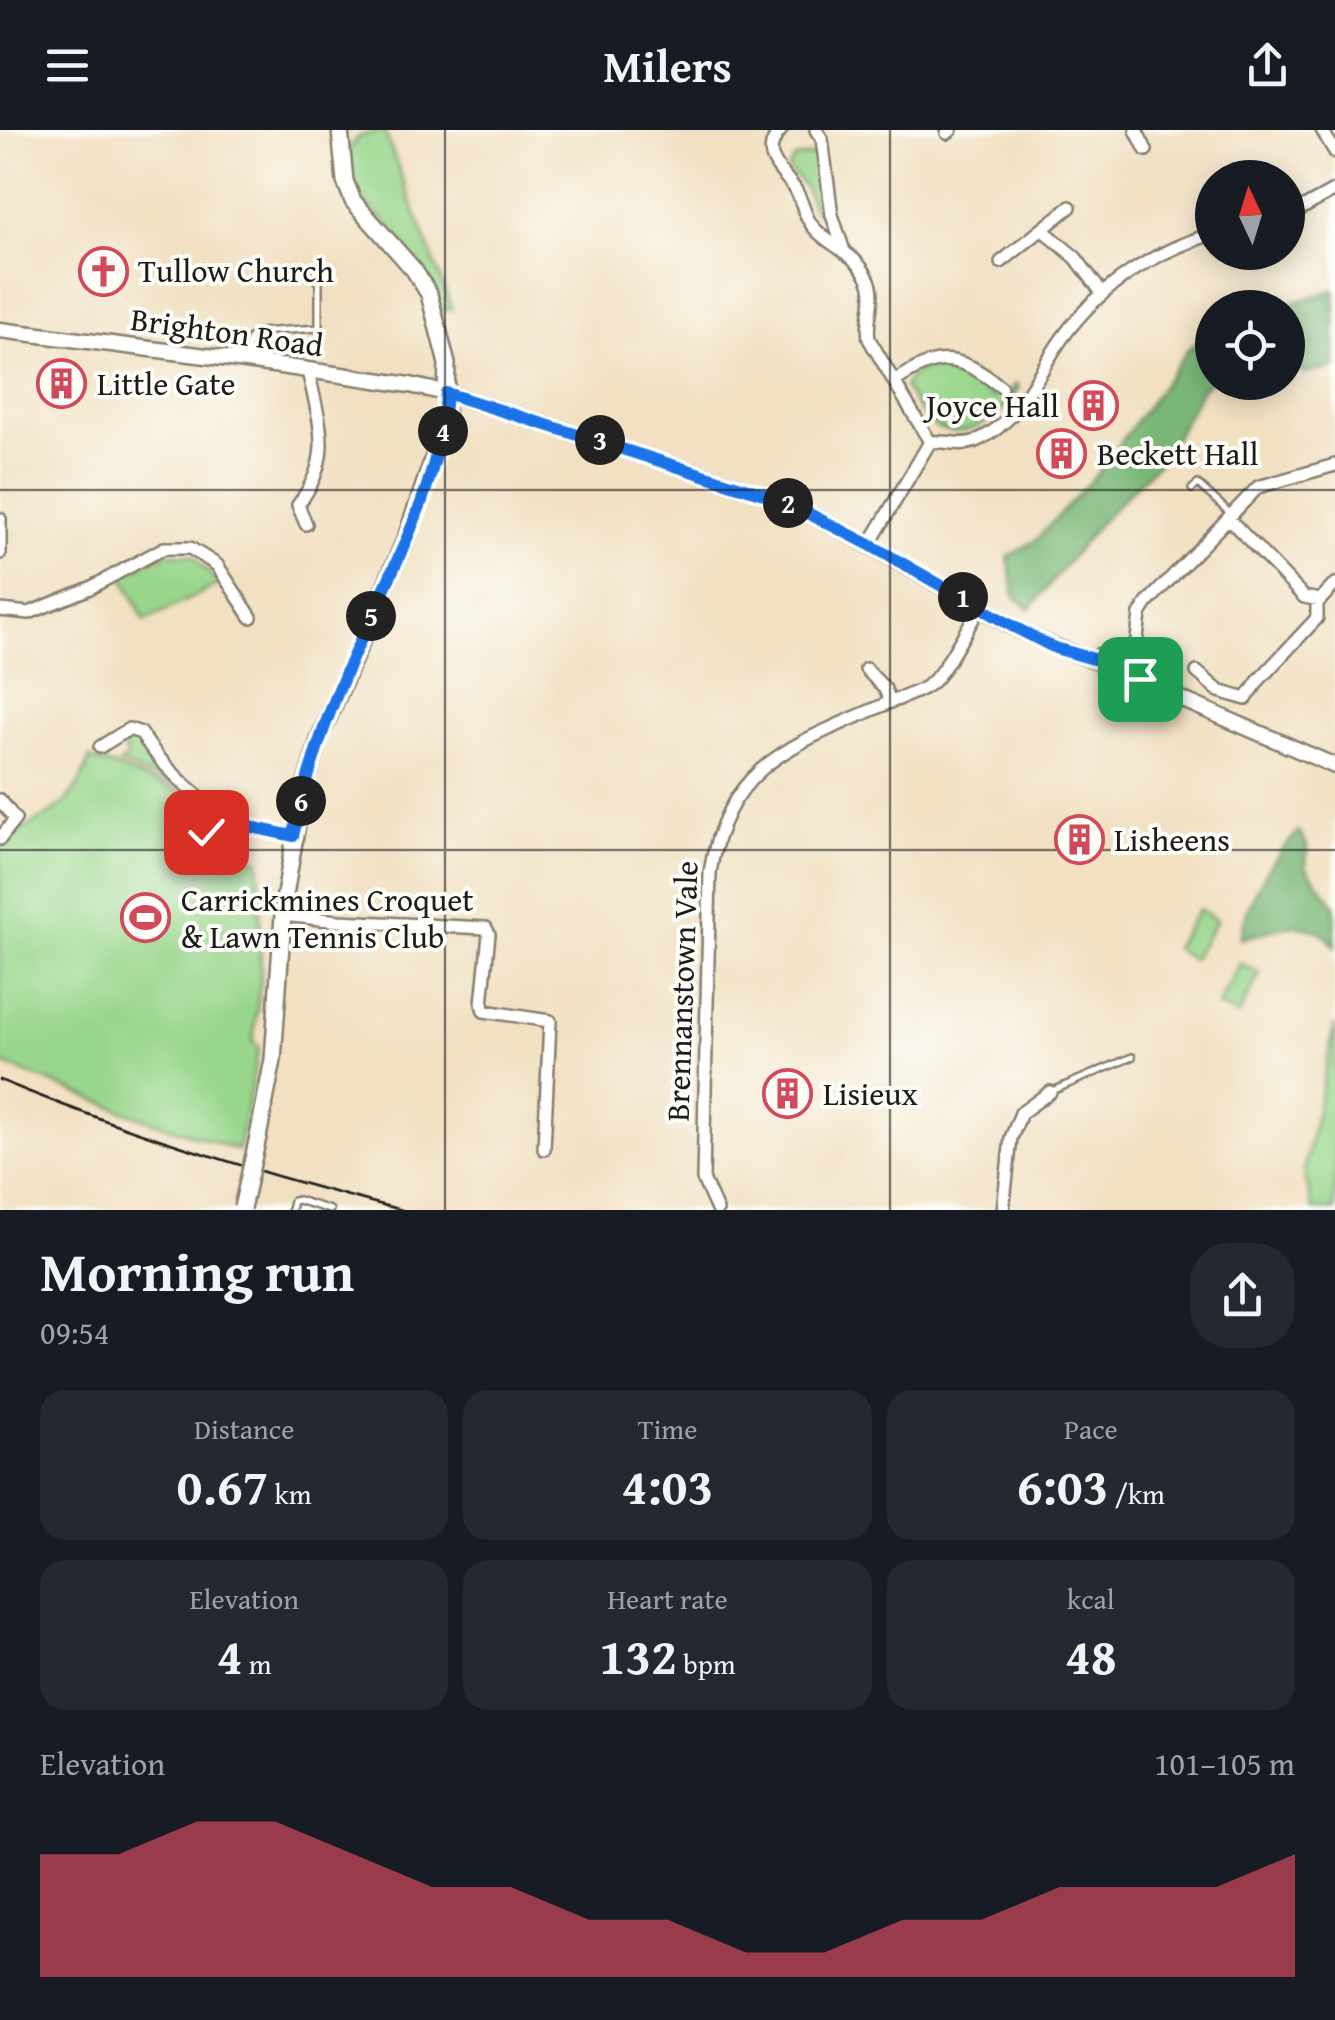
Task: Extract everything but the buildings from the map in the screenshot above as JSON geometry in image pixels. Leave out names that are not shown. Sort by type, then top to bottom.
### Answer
[{"type":"main road","points":[[242,1209],[272,1060],[293,836],[320,737],[425,489],[444,424],[446,364],[429,294],[414,270],[353,202],[345,180],[340,130]]},
{"type":"street","points":[[781,130],[770,150],[773,165],[794,188],[809,223],[843,248],[871,284],[869,339],[930,442]]},
{"type":"street","points":[[816,130],[822,139],[832,215],[843,248]]},
{"type":"street","points":[[1136,130],[1146,150]]},
{"type":"street","points":[[1322,130],[1335,152]]},
{"type":"street","points":[[1305,207],[1335,190]]},
{"type":"street","points":[[1001,262],[1070,207]]},
{"type":"street","points":[[1044,231],[1076,258],[1102,293]]},
{"type":"street","points":[[930,442],[971,443],[1012,415],[1023,404],[1062,337],[1102,293],[1152,259],[1195,241]]},
{"type":"street","name":"Brighton Road","points":[[0,330],[246,361],[446,393],[782,500],[1055,648],[1120,662]]},
{"type":"street","points":[[894,382],[921,364],[942,360],[964,365],[1001,387]]},
{"type":"street","points":[[306,524],[298,505],[315,482],[322,460],[318,415],[308,371]]},
{"type":"street","points":[[870,545],[930,442]]},
{"type":"street","points":[[1136,647],[1140,614],[1147,603],[1261,485],[1335,465]]},
{"type":"street","points":[[1230,517],[1304,597],[1317,600]]},
{"type":"street","points":[[0,519],[0,553]]},
{"type":"street","points":[[0,610],[29,613],[90,588],[164,548],[190,548],[217,565],[250,617]]},
{"type":"street","points":[[1197,672],[1219,691],[1238,699],[1248,698],[1259,680],[1317,618],[1317,600],[1335,584]]},
{"type":"street","name":"Brennanstown Vale","points":[[716,1210],[703,1179],[710,872],[716,836],[734,800],[760,768],[799,743],[932,683],[981,606]]},
{"type":"street","points":[[1136,647],[1149,654],[1148,672],[1126,678],[1120,662],[1128,649],[1136,647]]},
{"type":"street","points":[[866,668],[885,689],[890,702]]},
{"type":"street","points":[[1148,672],[1181,699],[1335,766]]},
{"type":"street","points":[[100,747],[129,729],[141,733],[150,749],[216,809],[246,826],[293,836]]},
{"type":"street","points":[[0,800],[16,819],[0,839]]},
{"type":"street","points":[[284,916],[486,928],[490,934],[484,1011],[550,1021],[544,1149]]},
{"type":"street","points":[[1004,1210],[1011,1138],[1021,1113],[1050,1092]]},
{"type":"lane","points":[[246,361],[250,338],[258,332],[319,328],[320,289],[317,278],[308,272]]},
{"type":"lane","points":[[1192,488],[1198,484],[1230,517]]},
{"type":"lane","points":[[176,839],[199,843],[216,809]]},
{"type":"lane","points":[[1050,1092],[1132,1057]]},
{"type":"lane","points":[[291,1210],[298,1200],[330,1210]]},
{"type":"green space","points":[[384,130],[452,309],[438,310],[411,256],[392,229],[352,190],[344,155],[358,137]]},
{"type":"green space","points":[[815,155],[826,211],[819,213],[814,211],[805,187],[788,169],[795,158]]},
{"type":"green space","points":[[1335,290],[1335,368],[1305,373],[1305,299]]},
{"type":"green space","points":[[1195,344],[1196,400],[1165,456],[1098,524],[1030,609],[1015,597],[1008,557],[1036,540],[1104,466]]},
{"type":"green space","points":[[942,366],[962,373],[963,370],[982,380],[985,393],[994,397],[998,392],[1008,397],[1016,384],[1019,387],[996,415],[976,428],[941,429],[925,417],[904,387],[914,374]]},
{"type":"green space","points":[[168,553],[193,556],[219,584],[145,621],[122,575]]},
{"type":"green space","points":[[137,736],[156,766],[186,790],[119,764],[127,758],[122,741]]},
{"type":"green space","name":"Carrickmines Croquet & Lawn Tennis Club","points":[[90,758],[180,792],[222,820],[211,846],[259,860],[261,977],[253,1042],[259,1048],[238,1150],[0,1063],[0,846],[64,803],[82,778]]},
{"type":"green space","points":[[1299,831],[1307,845],[1306,867],[1335,905],[1335,947],[1325,936],[1304,927],[1279,928],[1240,939],[1248,909],[1262,881]]},
{"type":"green space","points":[[1199,909],[1217,920],[1192,960],[1174,948]]},
{"type":"green space","points":[[1240,963],[1260,973],[1238,1016],[1218,1006]]},
{"type":"green space","points":[[1335,1024],[1335,1210],[1313,1210],[1304,1171]]},
{"type":"tram line","points":[[0,1080],[198,1152],[402,1210]]},
{"type":"place","name":"Tullow Church","points":[[103,271]]},
{"type":"place","name":"Little Gate","points":[[62,384]]},
{"type":"place","name":"Joyce Hall","points":[[1094,406]]},
{"type":"place","name":"Beckett Hall","points":[[1062,454]]},
{"type":"place","name":"Lisheens","points":[[1079,840]]},
{"type":"place","name":"Carrickmines Croquet & Lawn Tennis Club","points":[[146,918]]},
{"type":"place","name":"Lisieux","points":[[788,1094]]},
{"type":"route","points":[[206,832],[216,809],[246,826],[293,836],[320,737],[425,489],[444,424],[446,393],[782,500],[1055,648],[1084,654],[1120,669],[1126,678],[1140,679]]}]
